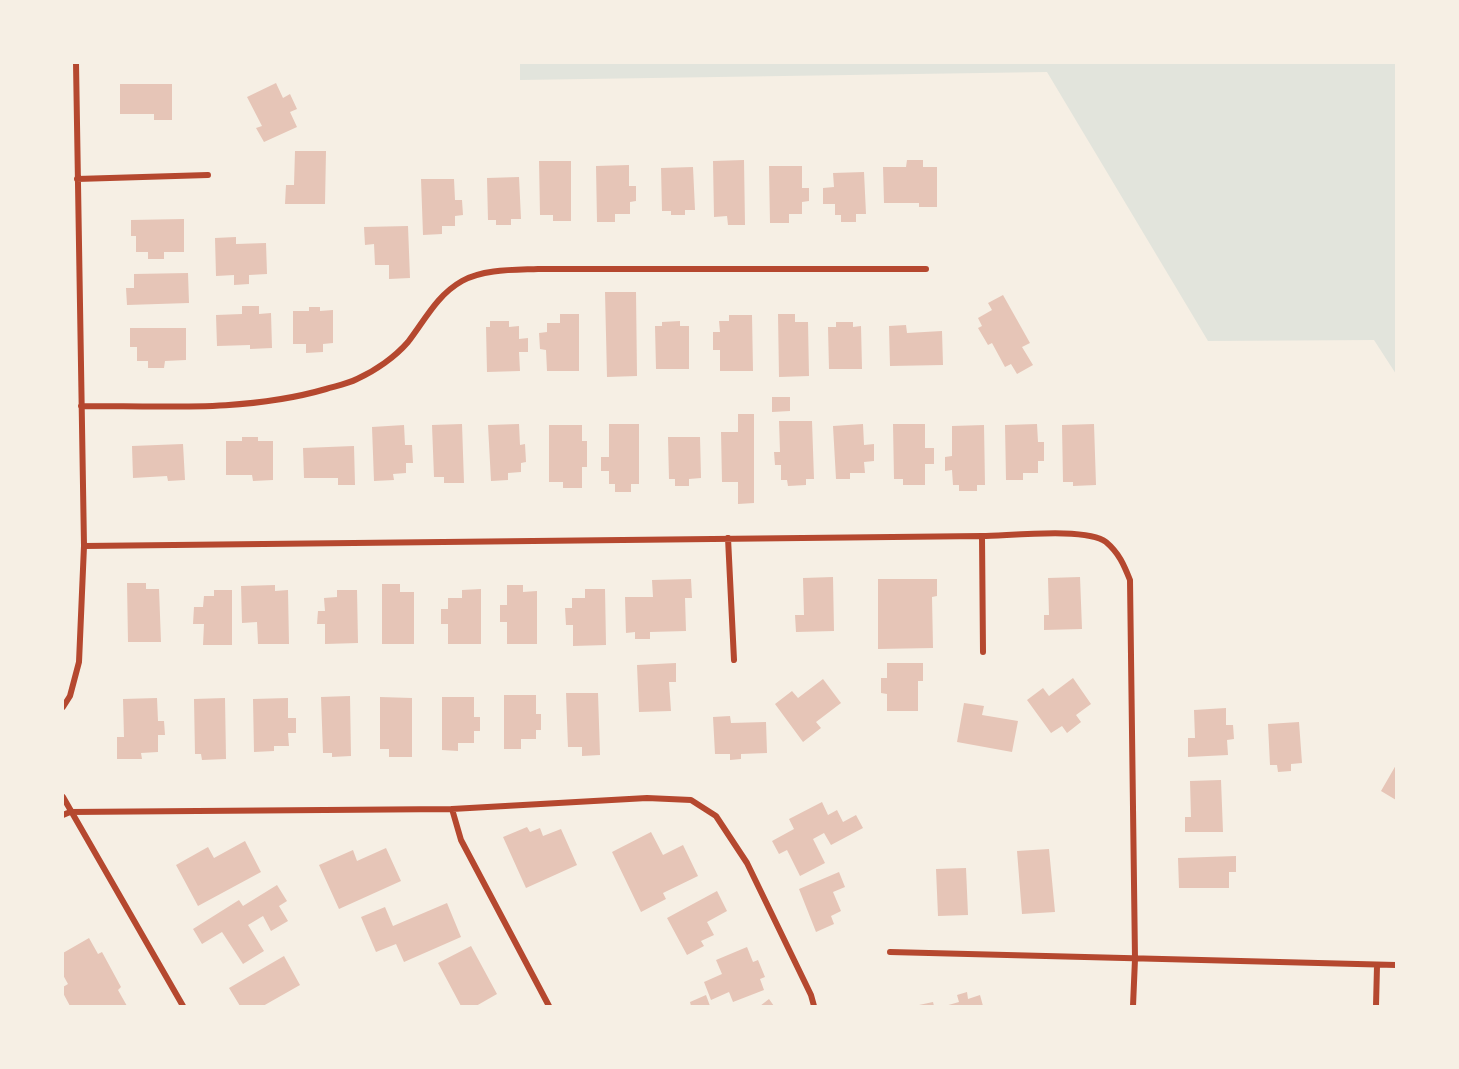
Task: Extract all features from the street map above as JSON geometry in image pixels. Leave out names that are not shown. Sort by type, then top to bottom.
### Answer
[{"type":"street","points":[[63,706],[70,696],[79,662],[84,546],[76,63]]},
{"type":"street","points":[[77,179],[208,175]]},
{"type":"street","points":[[81,406],[241,405],[301,396],[356,380],[383,364],[406,344],[432,307],[446,293],[464,280],[492,272],[538,269],[926,269]]},
{"type":"street","points":[[84,546],[982,537],[1077,533],[1104,540],[1121,557],[1130,580],[1135,959],[1133,1006]]},
{"type":"street","points":[[982,537],[983,652]]},
{"type":"street","points":[[728,538],[734,660]]},
{"type":"street","points":[[63,797],[183,1006]]},
{"type":"street","points":[[63,815],[70,812],[452,809],[647,798],[691,800],[716,816],[747,863],[811,995],[814,1006]]},
{"type":"street","points":[[452,809],[461,840],[549,1006]]},
{"type":"street","points":[[890,952],[1396,965]]},
{"type":"street","points":[[1376,1006],[1377,966]]},
{"type":"shaded area","points":[[520,63],[1396,63],[1396,374],[1374,340],[1208,341],[1047,72],[520,80]]},
{"type":"building","points":[[276,83],[283,98],[290,94],[297,109],[290,112],[297,127],[264,142],[256,128],[262,126],[247,97]]},
{"type":"building","points":[[120,84],[172,84],[172,120],[154,120],[154,114],[120,114]]},
{"type":"building","points":[[295,151],[326,151],[325,204],[285,204],[286,185],[294,185]]},
{"type":"building","points":[[744,160],[745,225],[728,225],[727,216],[714,217],[713,161]]},
{"type":"building","points":[[907,160],[923,160],[923,167],[937,167],[937,207],[919,207],[919,203],[884,203],[883,167],[906,167]]},
{"type":"building","points":[[539,161],[571,161],[571,221],[553,221],[553,215],[540,215]]},
{"type":"building","points":[[629,165],[629,186],[636,186],[636,201],[630,202],[630,214],[615,214],[615,222],[597,222],[596,166]]},
{"type":"building","points":[[769,166],[802,166],[802,188],[809,188],[809,201],[802,202],[802,214],[789,214],[789,223],[770,223]]},
{"type":"building","points":[[693,167],[695,210],[685,210],[685,215],[671,215],[671,211],[662,211],[661,168]]},
{"type":"building","points":[[864,172],[866,214],[856,214],[856,222],[841,222],[841,215],[835,215],[835,204],[823,204],[823,188],[834,187],[833,173]]},
{"type":"building","points":[[519,177],[521,219],[511,219],[511,225],[496,225],[496,220],[488,220],[487,178]]},
{"type":"building","points":[[421,179],[454,179],[455,200],[462,200],[463,215],[455,216],[455,226],[442,226],[442,234],[423,235]]},
{"type":"building","points":[[184,219],[184,252],[164,252],[164,259],[148,259],[148,252],[136,252],[136,236],[131,236],[131,220]]},
{"type":"building","points":[[408,226],[410,278],[389,279],[389,265],[375,265],[374,244],[365,245],[364,227]]},
{"type":"building","points":[[236,237],[236,244],[266,243],[267,274],[249,275],[249,284],[234,285],[234,275],[216,276],[215,238]]},
{"type":"building","points":[[188,273],[189,303],[127,305],[126,288],[134,288],[134,274]]},
{"type":"building","points":[[605,292],[636,292],[637,376],[607,377]]},
{"type":"building","points":[[1003,295],[1030,343],[1022,347],[1033,365],[1017,374],[1011,364],[1005,367],[992,343],[988,345],[978,328],[982,326],[978,318],[992,310],[988,303]]},
{"type":"building","points":[[242,306],[259,306],[259,314],[271,313],[272,348],[250,349],[250,345],[217,346],[216,315],[242,314]]},
{"type":"building","points":[[309,307],[320,307],[320,311],[333,310],[333,343],[323,344],[323,352],[306,353],[306,344],[293,344],[293,311],[309,311]]},
{"type":"building","points":[[560,314],[579,314],[579,371],[547,371],[546,350],[540,349],[539,333],[547,332],[547,323],[560,323]]},
{"type":"building","points":[[778,314],[795,314],[795,322],[808,322],[809,376],[779,377]]},
{"type":"building","points":[[729,315],[752,315],[753,371],[720,371],[720,350],[713,350],[713,332],[720,332],[719,321],[729,321]]},
{"type":"building","points":[[490,321],[509,321],[509,327],[519,326],[519,339],[528,338],[528,352],[519,352],[520,371],[487,372],[486,327],[490,327]]},
{"type":"building","points":[[680,321],[680,326],[689,326],[689,369],[656,369],[655,326],[662,326],[662,322]]},
{"type":"building","points":[[836,322],[853,322],[853,327],[861,326],[862,369],[829,369],[828,327],[836,327]]},
{"type":"building","points":[[906,325],[907,333],[942,331],[943,365],[890,366],[889,326]]},
{"type":"building","points":[[130,328],[186,328],[186,360],[165,361],[164,368],[148,368],[148,361],[137,361],[137,347],[130,347]]},
{"type":"building","points":[[772,397],[790,397],[790,411],[772,412]]},
{"type":"building","points":[[738,414],[754,414],[754,503],[738,504],[738,482],[722,482],[721,432],[738,432]]},
{"type":"building","points":[[779,421],[812,421],[814,479],[806,479],[806,485],[788,486],[787,480],[781,480],[781,465],[775,465],[774,452],[780,452]]},
{"type":"building","points":[[462,424],[464,483],[444,483],[444,477],[434,477],[432,425]]},
{"type":"building","points":[[519,424],[520,445],[525,444],[526,462],[521,463],[521,472],[508,473],[508,480],[491,481],[488,425]]},
{"type":"building","points":[[609,424],[639,424],[639,484],[631,484],[631,492],[615,492],[615,484],[609,484],[609,471],[601,471],[601,457],[609,457]]},
{"type":"building","points":[[863,424],[864,445],[874,444],[874,461],[864,462],[865,473],[850,473],[850,479],[836,479],[833,426]]},
{"type":"building","points":[[893,424],[925,424],[925,448],[934,448],[934,464],[925,464],[925,485],[903,485],[903,479],[894,479]]},
{"type":"building","points":[[1037,424],[1038,442],[1044,442],[1044,461],[1038,461],[1038,473],[1023,473],[1023,480],[1006,480],[1005,425]]},
{"type":"building","points":[[1094,424],[1096,485],[1073,486],[1073,482],[1063,482],[1062,425]]},
{"type":"building","points":[[404,425],[405,445],[412,445],[413,463],[406,463],[406,473],[393,474],[394,480],[374,481],[372,427]]},
{"type":"building","points":[[549,425],[582,425],[582,441],[587,441],[587,467],[582,467],[582,488],[563,488],[563,482],[549,482]]},
{"type":"building","points":[[984,425],[985,485],[977,485],[977,491],[959,491],[959,485],[953,485],[952,470],[945,471],[945,457],[952,456],[952,426]]},
{"type":"building","points":[[242,437],[258,437],[258,441],[273,441],[273,480],[253,481],[252,475],[226,475],[226,441],[242,441]]},
{"type":"building","points":[[668,437],[700,437],[701,478],[689,479],[689,486],[675,486],[675,479],[669,479]]},
{"type":"building","points":[[183,444],[185,480],[168,481],[167,476],[133,478],[132,446]]},
{"type":"building","points":[[354,446],[355,485],[338,485],[338,478],[304,478],[303,448]]},
{"type":"building","points":[[833,577],[834,631],[796,632],[795,615],[804,615],[803,578]]},
{"type":"building","points":[[1080,577],[1082,629],[1044,630],[1044,615],[1049,615],[1048,578]]},
{"type":"building","points":[[691,579],[692,598],[685,598],[686,631],[650,632],[650,639],[635,639],[635,632],[626,633],[625,597],[653,597],[652,580]]},
{"type":"building","points":[[878,579],[937,579],[937,596],[932,597],[933,648],[878,649]]},
{"type":"building","points":[[127,583],[146,583],[146,589],[159,589],[161,642],[128,642]]},
{"type":"building","points":[[382,584],[400,584],[400,592],[414,592],[414,644],[382,644]]},
{"type":"building","points":[[275,585],[275,591],[288,590],[289,644],[258,644],[257,622],[242,623],[241,586]]},
{"type":"building","points":[[507,585],[523,585],[523,592],[537,591],[537,644],[507,644],[507,622],[500,622],[500,605],[507,605]]},
{"type":"building","points":[[481,589],[481,644],[448,644],[448,624],[441,624],[441,609],[448,609],[448,598],[462,598],[462,590]]},
{"type":"building","points":[[585,589],[605,589],[606,645],[573,646],[573,625],[566,625],[565,608],[572,608],[572,598],[585,598]]},
{"type":"building","points":[[214,590],[232,590],[232,645],[203,645],[204,624],[193,624],[194,607],[203,607],[204,596],[214,596]]},
{"type":"building","points":[[337,590],[357,590],[358,643],[325,644],[325,624],[317,624],[318,611],[325,611],[324,598],[337,597]]},
{"type":"building","points":[[676,663],[676,682],[669,682],[671,711],[639,712],[637,665]]},
{"type":"building","points":[[887,663],[923,663],[923,681],[918,681],[918,711],[887,711],[887,694],[881,693],[881,678],[887,678]]},
{"type":"building","points":[[1073,678],[1091,704],[1076,715],[1081,722],[1067,733],[1062,726],[1051,733],[1027,700],[1043,688],[1049,696]]},
{"type":"building","points":[[823,679],[841,703],[816,722],[821,728],[803,742],[775,704],[792,691],[798,698]]},
{"type":"building","points":[[566,693],[598,693],[600,755],[582,756],[582,747],[568,747]]},
{"type":"building","points":[[504,695],[536,695],[536,714],[541,714],[541,730],[536,730],[536,739],[521,739],[521,749],[504,749]]},
{"type":"building","points":[[350,696],[351,756],[332,757],[332,753],[323,753],[321,697]]},
{"type":"building","points":[[380,697],[412,698],[412,757],[389,757],[389,749],[380,749]]},
{"type":"building","points":[[442,697],[474,697],[474,717],[480,717],[480,731],[474,731],[474,743],[458,743],[458,751],[442,750]]},
{"type":"building","points":[[157,698],[158,721],[164,721],[165,735],[158,735],[158,752],[141,753],[142,759],[117,759],[117,737],[124,737],[123,699]]},
{"type":"building","points":[[225,698],[226,759],[202,760],[201,754],[195,754],[194,699]]},
{"type":"building","points":[[288,698],[288,718],[296,718],[296,733],[288,733],[289,746],[274,746],[274,751],[254,752],[253,699]]},
{"type":"building","points":[[964,703],[984,706],[982,715],[1018,721],[1012,752],[957,742]]},
{"type":"building","points":[[1226,708],[1226,725],[1233,725],[1234,739],[1227,740],[1228,755],[1188,757],[1188,738],[1195,738],[1194,710]]},
{"type":"building","points":[[730,716],[731,723],[766,722],[767,753],[741,754],[741,759],[730,760],[730,754],[715,754],[713,717]]},
{"type":"building","points":[[1299,722],[1302,763],[1291,764],[1291,771],[1278,772],[1277,765],[1270,765],[1268,724]]},
{"type":"building","points":[[1396,765],[1396,800],[1381,791]]},
{"type":"building","points":[[1221,780],[1223,832],[1185,832],[1185,817],[1191,817],[1190,781]]},
{"type":"building","points":[[822,802],[828,815],[837,810],[843,822],[856,815],[863,828],[831,845],[824,833],[813,839],[825,863],[800,876],[787,850],[779,854],[772,841],[794,829],[789,819]]},
{"type":"building","points":[[527,827],[530,832],[540,828],[543,836],[561,829],[577,865],[526,888],[503,837]]},
{"type":"building","points":[[651,832],[663,855],[683,845],[698,876],[663,893],[666,899],[641,912],[612,852]]},
{"type":"building","points":[[245,841],[261,872],[198,906],[176,865],[208,847],[214,858]]},
{"type":"building","points":[[386,848],[401,881],[339,909],[319,865],[353,850],[357,861]]},
{"type":"building","points":[[1049,849],[1055,912],[1022,914],[1017,851]]},
{"type":"building","points":[[1236,856],[1236,872],[1229,872],[1229,888],[1179,888],[1178,858]]},
{"type":"building","points":[[966,868],[968,915],[938,916],[936,869]]},
{"type":"building","points":[[839,872],[845,887],[833,892],[841,911],[831,916],[834,924],[816,932],[799,889]]},
{"type":"building","points":[[277,885],[287,901],[279,906],[288,921],[271,931],[263,916],[248,925],[264,951],[243,964],[222,932],[202,944],[193,929],[239,900],[243,906]]},
{"type":"building","points":[[717,891],[727,911],[707,922],[714,935],[701,941],[704,946],[687,955],[667,918]]},
{"type":"building","points":[[447,903],[461,937],[404,962],[396,944],[376,952],[361,917],[385,907],[393,926]]},
{"type":"building","points":[[89,938],[98,954],[102,952],[121,987],[118,990],[127,1006],[70,1006],[63,993],[63,987],[68,984],[63,975],[63,953]]},
{"type":"building","points":[[471,946],[497,994],[476,1006],[461,1006],[438,963]]},
{"type":"building","points":[[747,947],[753,962],[758,960],[765,977],[760,979],[764,990],[733,1002],[729,992],[711,1000],[704,982],[722,974],[716,960]]},
{"type":"building","points":[[284,956],[300,985],[263,1006],[240,1006],[229,988]]},
{"type":"building","points":[[967,992],[968,999],[980,995],[983,1006],[945,1006],[959,1002],[957,995]]},
{"type":"building","points":[[706,995],[710,1006],[691,1006],[690,1002]]},
{"type":"building","points":[[769,999],[774,1006],[760,1006]]},
{"type":"building","points":[[933,1002],[934,1006],[919,1006],[919,1005]]}]
